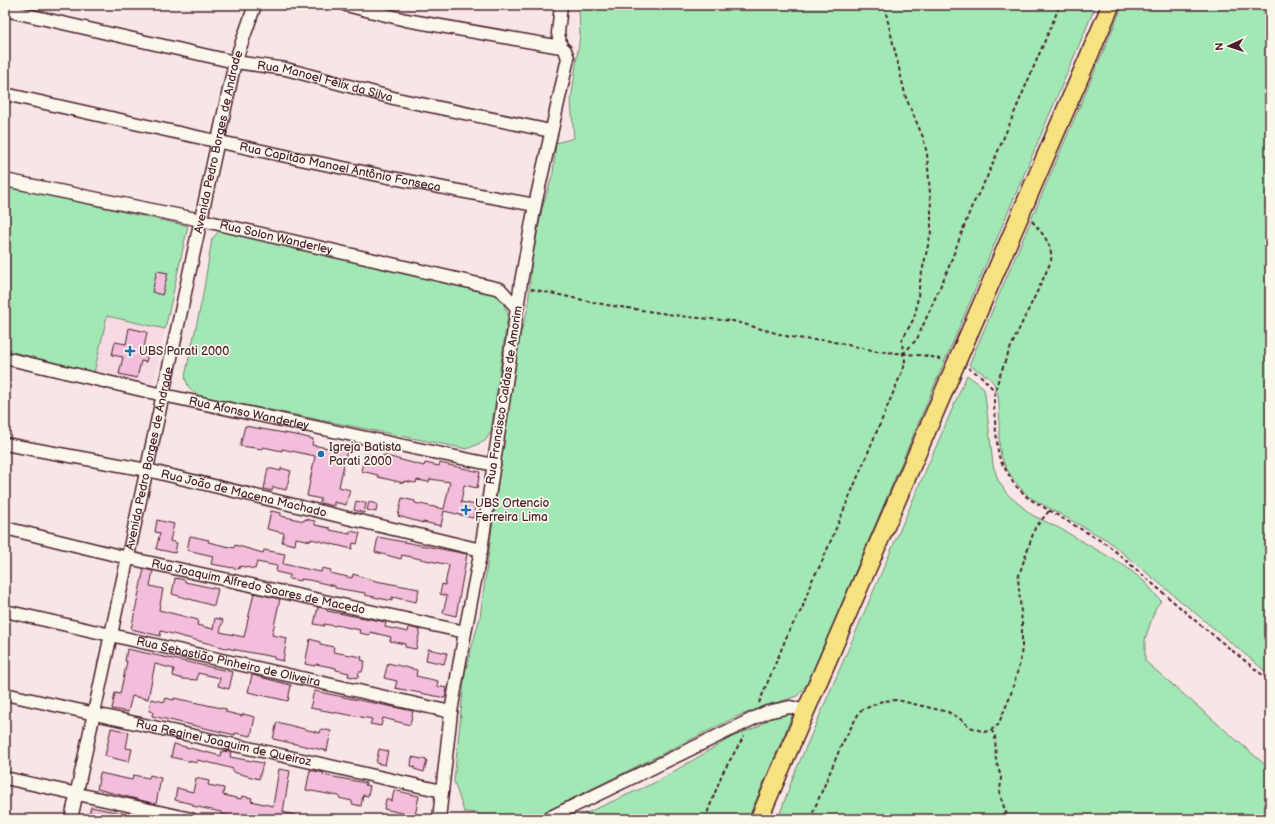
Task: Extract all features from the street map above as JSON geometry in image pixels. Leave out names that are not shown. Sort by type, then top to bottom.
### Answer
[{"type":"highway","points":[[759,819],[1112,5]]},
{"type":"street","name":"Avenida Pedro Borges de Andrade","points":[[71,819],[235,62],[255,5]]},
{"type":"street","points":[[346,5],[406,20],[561,47]]},
{"type":"street","name":"Rua Francisco Caldas de Amorim","points":[[439,819],[451,712],[464,632],[481,550],[534,205],[567,63],[566,54],[561,47],[558,33],[561,5]]},
{"type":"street","name":"Rua Manoel Félix da Silva","points":[[5,10],[235,62],[286,69],[397,99],[551,131]]},
{"type":"street","name":"Rua Capitão Manoel Antônio Fonseca","points":[[5,94],[218,142],[456,191],[534,205]]},
{"type":"street","name":"Rua Solon Wanderley","points":[[5,180],[201,220],[500,289]]},
{"type":"street","points":[[500,289],[521,284]]},
{"type":"street","points":[[500,289],[518,308]]},
{"type":"street","name":"Rua Afonso Wanderley","points":[[5,358],[163,395],[494,465]]},
{"type":"street","name":"Rua João de Macena Machado","points":[[5,444],[147,470],[481,550]]},
{"type":"street","name":"Rua Joaquim Alfredo Soares de Macedo","points":[[5,528],[128,558],[464,632]]},
{"type":"street","name":"Rua Sebastião Pinheiro de Oliveira","points":[[5,611],[451,712]]},
{"type":"street","name":"Rua Reginei Joaquim de Queiroz","points":[[5,694],[442,791]]},
{"type":"street","points":[[547,819],[753,719],[782,708],[790,707],[805,711]]},
{"type":"street","points":[[5,778],[191,819]]},
{"type":"path","points":[[705,819],[722,774],[753,719],[789,631],[802,609],[811,582],[904,367],[905,360],[902,340],[913,320],[916,311],[920,281],[931,232],[931,208],[923,137],[906,98],[884,5]]},
{"type":"path","points":[[903,354],[917,339],[948,269],[971,208],[987,177],[1060,5]]},
{"type":"path","points":[[1023,211],[1049,243],[1052,255],[1051,261],[1019,329],[998,380],[995,392],[998,452],[1000,460],[1019,490],[1028,498],[1108,545],[1198,623],[1270,681]]},
{"type":"path","points":[[521,284],[547,293],[607,305],[688,317],[733,321],[790,337],[811,340],[826,340],[958,362],[981,376],[995,392]]},
{"type":"path","points":[[810,819],[842,744],[860,711],[882,701],[896,700],[948,712],[959,718],[970,727],[984,732],[991,730],[998,725],[1010,697],[1020,663],[1022,623],[1018,578],[1034,528],[1049,511]]},
{"type":"path","points":[[991,730],[995,735],[996,760],[1001,777],[1000,795],[1008,819]]},
{"type":"shaded area","name":"UBS Parati 2000","points":[[107,316],[165,329],[153,386],[94,373]]},
{"type":"green space","points":[[579,5],[1096,5],[808,683],[797,696],[738,716],[531,819],[483,819],[478,813],[464,812],[454,781],[465,672],[480,617],[503,446],[520,335],[528,308],[531,265],[542,209],[553,173],[556,143],[574,138],[571,101],[580,35]]},
{"type":"green space","points":[[1123,5],[1270,5],[1270,675],[1107,540],[1029,497],[1011,476],[1004,464],[1000,451],[999,404],[996,387],[987,376],[969,365]]},
{"type":"green space","points":[[5,186],[188,226],[165,329],[107,316],[94,373],[5,350]]},
{"type":"green space","points":[[220,230],[245,234],[495,294],[502,300],[508,314],[491,432],[485,441],[467,449],[200,396],[194,392],[188,386],[185,376],[202,300],[212,239]]},
{"type":"green space","points":[[967,375],[983,387],[993,465],[998,480],[1007,494],[1032,515],[1059,528],[1125,566],[1146,583],[1161,601],[1156,607],[1145,639],[1145,661],[1270,769],[1270,819],[778,819],[793,777]]},
{"type":"green space","points":[[793,714],[748,819],[573,819],[656,782],[732,737],[757,727],[776,715]]},
{"type":"building","points":[[157,271],[168,273],[162,295],[152,292]]},
{"type":"building","points":[[129,328],[147,332],[144,348],[149,349],[146,362],[141,361],[137,378],[119,374],[123,357],[112,355],[115,342],[126,344]]},
{"type":"building","points":[[245,426],[313,439],[312,445],[334,449],[335,443],[348,446],[339,487],[350,490],[346,505],[334,502],[334,506],[320,503],[321,499],[307,496],[315,456],[282,449],[282,451],[263,447],[263,449],[240,446]]},
{"type":"building","points":[[365,454],[382,458],[383,455],[424,466],[425,463],[439,466],[440,463],[480,472],[477,488],[464,485],[461,502],[476,505],[473,518],[444,511],[441,526],[398,516],[402,498],[415,501],[415,503],[444,509],[450,482],[430,479],[429,482],[417,480],[416,483],[404,481],[404,483],[378,477],[378,475],[361,471]]},
{"type":"building","points":[[268,468],[281,471],[281,468],[291,471],[286,490],[273,487],[272,491],[264,489]]},
{"type":"building","points":[[356,501],[366,503],[364,513],[354,510]]},
{"type":"building","points":[[369,502],[377,504],[376,512],[367,510]]},
{"type":"building","points":[[271,511],[281,513],[281,516],[304,521],[305,519],[315,521],[315,525],[330,528],[330,530],[350,534],[350,531],[360,533],[357,544],[353,543],[352,549],[311,539],[311,541],[296,538],[295,545],[282,542],[284,533],[267,529]]},
{"type":"building","points":[[157,520],[174,524],[170,541],[177,543],[175,553],[156,549],[160,533],[155,532]]},
{"type":"building","points":[[190,536],[234,548],[235,545],[263,553],[264,550],[285,554],[283,564],[321,572],[322,568],[331,570],[330,573],[352,578],[353,574],[376,581],[419,589],[416,602],[392,597],[392,601],[365,595],[365,593],[335,588],[335,586],[309,580],[301,579],[301,581],[289,579],[290,575],[276,572],[277,566],[257,562],[255,569],[240,566],[239,569],[211,564],[213,556],[187,550]]},
{"type":"building","points":[[378,537],[467,554],[456,616],[443,613],[447,596],[440,594],[442,584],[445,585],[449,565],[402,555],[401,559],[375,552]]},
{"type":"building","points":[[144,569],[153,571],[150,586],[163,589],[159,610],[198,620],[197,625],[213,629],[215,618],[223,620],[220,632],[244,637],[254,593],[280,599],[272,635],[287,638],[283,661],[274,659],[274,657],[226,648],[161,631],[160,636],[131,629]]},
{"type":"building","points":[[175,578],[185,580],[185,582],[218,589],[214,606],[172,594]]},
{"type":"building","points":[[318,607],[327,609],[327,611],[386,622],[385,627],[408,632],[409,627],[420,630],[416,649],[405,647],[405,644],[390,641],[391,637],[370,632],[370,635],[359,633],[360,630],[336,625],[324,624],[324,626],[314,624]]},
{"type":"building","points":[[310,639],[320,642],[320,644],[334,647],[333,652],[362,657],[361,660],[365,661],[362,672],[359,672],[358,678],[348,676],[349,673],[336,670],[336,668],[316,664],[315,666],[305,664]]},
{"type":"building","points":[[127,649],[233,672],[229,689],[218,686],[220,678],[198,673],[197,680],[183,679],[173,676],[174,669],[155,664],[148,699],[132,696],[128,712],[112,709],[115,693],[120,694],[127,661],[125,661]]},
{"type":"building","points":[[428,649],[447,653],[444,664],[426,660]]},
{"type":"building","points":[[388,663],[417,670],[416,676],[438,681],[437,686],[447,688],[445,698],[395,688],[397,681],[384,678]]},
{"type":"building","points":[[252,675],[291,685],[288,701],[248,692]]},
{"type":"building","points":[[314,691],[413,711],[410,725],[383,718],[381,726],[370,724],[372,719],[310,708]]},
{"type":"building","points":[[165,698],[174,700],[174,698],[226,709],[226,712],[242,716],[243,714],[255,717],[251,736],[235,733],[235,735],[152,716],[153,712],[149,711],[151,699],[165,702]]},
{"type":"building","points":[[277,722],[320,733],[321,729],[331,731],[327,751],[273,739]]},
{"type":"building","points":[[111,728],[129,732],[126,748],[132,749],[129,762],[105,756]]},
{"type":"building","points":[[174,744],[221,756],[222,751],[231,752],[230,757],[263,763],[259,779],[233,772],[233,769],[219,765],[197,760],[197,763],[171,757]]},
{"type":"building","points":[[379,749],[388,751],[385,765],[376,763]]},
{"type":"building","points":[[412,757],[427,760],[424,772],[414,769],[415,767],[411,766]]},
{"type":"building","points":[[279,769],[290,771],[283,812],[298,816],[298,819],[247,819],[221,814],[221,812],[193,806],[193,804],[175,800],[177,788],[193,792],[196,778],[209,781],[208,785],[224,788],[223,795],[241,799],[242,796],[252,798],[251,801],[273,806]]},
{"type":"building","points":[[310,770],[324,773],[323,775],[366,783],[365,785],[370,786],[368,796],[363,795],[361,806],[352,804],[352,801],[339,798],[339,796],[306,790]]},
{"type":"building","points":[[100,773],[132,780],[133,775],[149,778],[150,775],[161,778],[156,804],[97,789]]},
{"type":"building","points":[[394,790],[419,796],[415,816],[384,809],[386,799],[392,801]]},
{"type":"building","points":[[91,807],[131,815],[130,819],[88,819]]},
{"type":"place","name":"UBS Parati 2000","points":[[130,351]]},
{"type":"place","name":"Igreja Batista Parati 2000","points":[[321,454]]},
{"type":"place","name":"UBS Ortencio Ferreira Lima","points":[[466,510]]}]
